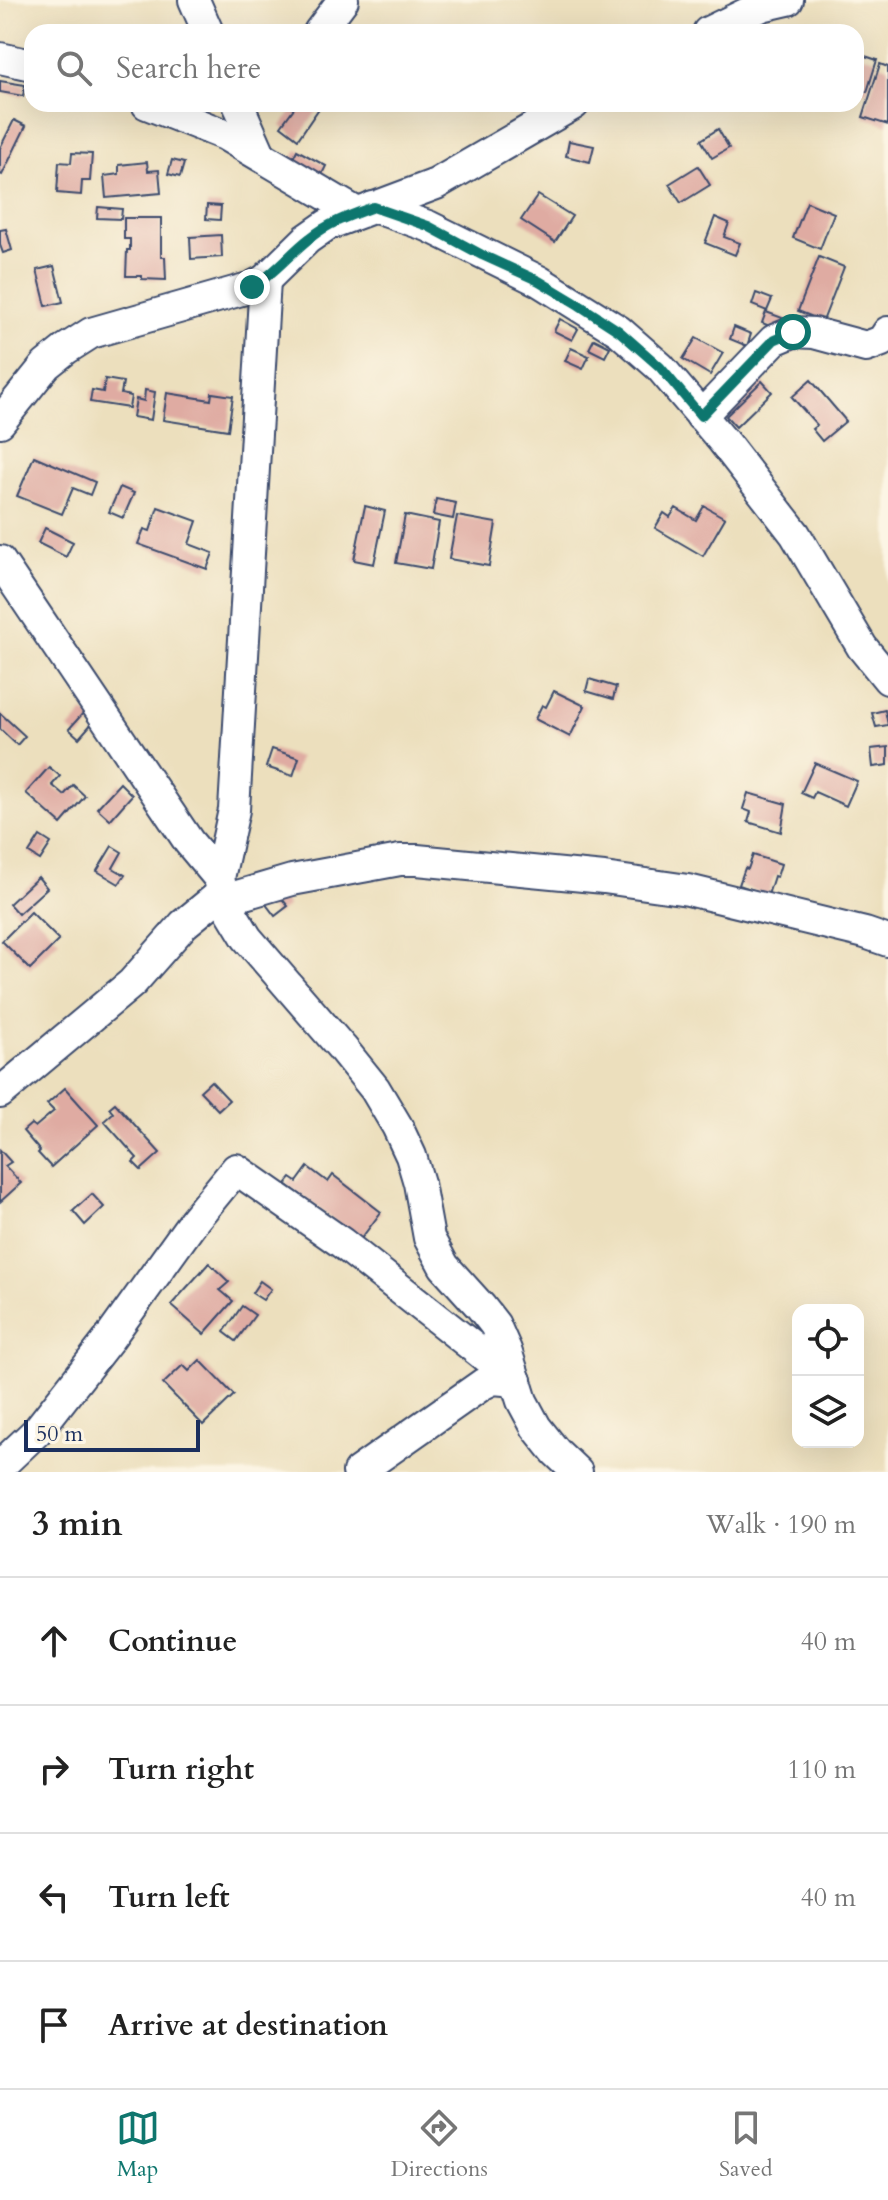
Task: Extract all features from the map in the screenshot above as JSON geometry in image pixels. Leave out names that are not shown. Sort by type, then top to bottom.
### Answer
[{"type":"street","points":[[194,0],[204,24]]},
{"type":"street","points":[[325,24],[343,0]]},
{"type":"street","points":[[724,24],[769,2]]},
{"type":"street","points":[[0,58],[24,63]]},
{"type":"street","points":[[167,112],[225,135],[253,122],[365,210],[428,226],[539,281],[619,331],[660,367],[795,534],[862,647],[888,679]]},
{"type":"street","points":[[0,422],[46,365],[91,333],[240,291],[265,280],[307,239],[327,225],[436,184],[560,112]]},
{"type":"street","points":[[428,226],[436,184]]},
{"type":"street","points":[[0,1093],[132,983],[184,924],[217,897],[222,889],[234,810],[265,280]]},
{"type":"street","points":[[701,416],[774,340],[793,332],[814,333],[866,347],[882,341],[888,332]]},
{"type":"street","points":[[2,567],[222,889],[247,938],[375,1089],[411,1156],[429,1238],[444,1266],[495,1325],[522,1401],[536,1427],[577,1472]]},
{"type":"street","points":[[222,889],[400,860],[417,860],[604,878],[688,890],[888,941]]},
{"type":"street","points":[[0,1466],[37,1431],[109,1339],[195,1219],[236,1169],[342,1243],[516,1381]]},
{"type":"street","points":[[358,1472],[483,1384],[493,1379],[516,1381]]},
{"type":"building","points":[[864,56],[877,60],[867,92],[864,91]]},
{"type":"building","points":[[880,64],[888,67],[888,125],[863,117]]},
{"type":"building","points":[[0,81],[24,85],[23,96],[0,92]]},
{"type":"building","points":[[291,112],[317,112],[298,139],[281,126]]},
{"type":"building","points":[[14,120],[26,126],[2,175],[0,148]]},
{"type":"building","points":[[718,129],[729,148],[712,158],[701,140]]},
{"type":"building","points":[[569,141],[594,146],[590,162],[566,156]]},
{"type":"building","points":[[297,150],[326,166],[320,178],[291,162]]},
{"type":"building","points":[[72,153],[92,154],[90,181],[82,181],[81,195],[57,193],[59,162],[71,163]]},
{"type":"building","points":[[172,160],[184,163],[180,177],[168,174]]},
{"type":"building","points":[[147,162],[148,171],[159,170],[161,193],[106,198],[104,176],[119,174],[119,165]]},
{"type":"building","points":[[698,166],[710,185],[681,203],[669,184]]},
{"type":"building","points":[[538,195],[572,216],[555,242],[521,220]]},
{"type":"building","points":[[807,202],[834,213],[820,249],[793,238]]},
{"type":"building","points":[[207,205],[221,206],[220,220],[206,219]]},
{"type":"building","points":[[98,207],[122,209],[121,219],[97,218]]},
{"type":"building","points":[[715,217],[729,223],[724,237],[740,243],[735,255],[705,243]]},
{"type":"building","points":[[124,218],[161,218],[161,257],[165,257],[166,280],[126,276],[130,239],[124,239]]},
{"type":"building","points":[[6,229],[12,250],[3,253],[0,230]]},
{"type":"building","points":[[221,235],[222,257],[191,259],[190,237]]},
{"type":"building","points":[[819,257],[844,267],[823,321],[798,311]]},
{"type":"building","points":[[54,266],[63,302],[46,306],[37,270]]},
{"type":"building","points":[[756,293],[772,299],[767,311],[752,305]]},
{"type":"building","points":[[766,312],[788,320],[783,331],[762,323]]},
{"type":"building","points":[[560,319],[578,329],[572,340],[554,331]]},
{"type":"building","points":[[734,327],[751,334],[747,346],[730,339]]},
{"type":"building","points":[[696,338],[723,353],[710,375],[683,359]]},
{"type":"building","points":[[594,339],[610,347],[605,357],[589,349]]},
{"type":"building","points":[[571,348],[589,356],[583,369],[565,361]]},
{"type":"building","points":[[105,379],[123,382],[121,394],[131,396],[129,408],[90,402],[92,390],[103,392]]},
{"type":"building","points":[[811,380],[846,421],[822,441],[812,429],[817,425],[792,397]]},
{"type":"building","points":[[762,381],[772,392],[736,427],[726,416]]},
{"type":"building","points":[[145,390],[155,392],[151,420],[133,417],[136,399],[144,401]]},
{"type":"building","points":[[167,393],[211,400],[212,393],[233,396],[228,430],[163,420]]},
{"type":"building","points":[[34,456],[95,482],[90,495],[73,488],[62,514],[17,496]]},
{"type":"building","points":[[120,487],[134,493],[123,518],[109,512]]},
{"type":"building","points":[[436,499],[456,503],[453,519],[433,515]]},
{"type":"building","points":[[365,506],[385,511],[374,564],[354,560]]},
{"type":"building","points":[[704,506],[725,518],[703,556],[655,528],[664,513],[670,517],[676,508],[696,520]]},
{"type":"building","points":[[158,507],[197,521],[189,544],[213,553],[207,569],[138,544],[144,529],[150,531]]},
{"type":"building","points":[[405,515],[439,522],[431,569],[396,563]]},
{"type":"building","points":[[457,516],[496,523],[489,566],[449,559]]},
{"type":"building","points":[[45,528],[73,542],[66,557],[38,543]]},
{"type":"building","points":[[589,679],[616,687],[613,699],[586,691]]},
{"type":"building","points":[[554,691],[585,706],[570,737],[535,719]]},
{"type":"building","points":[[885,710],[888,725],[876,727],[872,713]]},
{"type":"building","points":[[84,712],[94,721],[79,738],[69,729]]},
{"type":"building","points":[[0,713],[25,736],[17,745],[0,729]]},
{"type":"building","points":[[888,747],[888,765],[873,767],[871,749]]},
{"type":"building","points":[[272,749],[299,758],[293,776],[266,767]]},
{"type":"building","points":[[815,763],[857,781],[846,806],[815,792],[812,798],[801,793]]},
{"type":"building","points":[[49,767],[60,776],[52,785],[64,795],[73,785],[85,796],[61,824],[26,793]]},
{"type":"building","points":[[120,783],[132,795],[110,820],[97,808]]},
{"type":"building","points":[[748,793],[786,804],[781,832],[748,822],[751,812],[743,809]]},
{"type":"building","points":[[40,836],[51,843],[40,860],[29,853]]},
{"type":"building","points":[[112,846],[122,852],[113,868],[125,875],[119,884],[97,871]]},
{"type":"building","points":[[753,855],[781,864],[768,895],[739,885]]},
{"type":"building","points":[[38,877],[47,888],[18,914],[9,904]]},
{"type":"building","points":[[278,894],[288,906],[275,916],[265,903]]},
{"type":"building","points":[[31,912],[59,940],[30,969],[2,941]]},
{"type":"building","points":[[211,1081],[229,1100],[218,1110],[200,1091]]},
{"type":"building","points":[[65,1088],[98,1125],[51,1167],[23,1131],[31,1124],[35,1127],[54,1111],[47,1104]]},
{"type":"building","points":[[115,1103],[160,1153],[141,1170],[133,1162],[137,1158],[104,1121],[113,1113],[109,1108]]},
{"type":"building","points":[[0,1150],[11,1162],[5,1166],[21,1183],[0,1202]]},
{"type":"building","points":[[308,1167],[328,1182],[333,1175],[381,1212],[360,1240],[286,1184],[291,1178],[297,1182]]},
{"type":"building","points":[[92,1194],[104,1207],[85,1225],[73,1211]]},
{"type":"building","points":[[209,1263],[229,1282],[220,1290],[233,1301],[204,1334],[171,1305]]},
{"type":"building","points":[[260,1281],[271,1289],[263,1300],[252,1293]]},
{"type":"building","points":[[242,1306],[255,1315],[236,1341],[224,1332]]},
{"type":"building","points":[[200,1360],[234,1395],[203,1425],[163,1384],[183,1365],[189,1371]]},
{"type":"route","points":[[252,287],[265,280],[307,239],[327,225],[373,207],[428,226],[539,281],[579,305],[619,331],[660,367],[701,416],[774,340],[793,332]]}]
